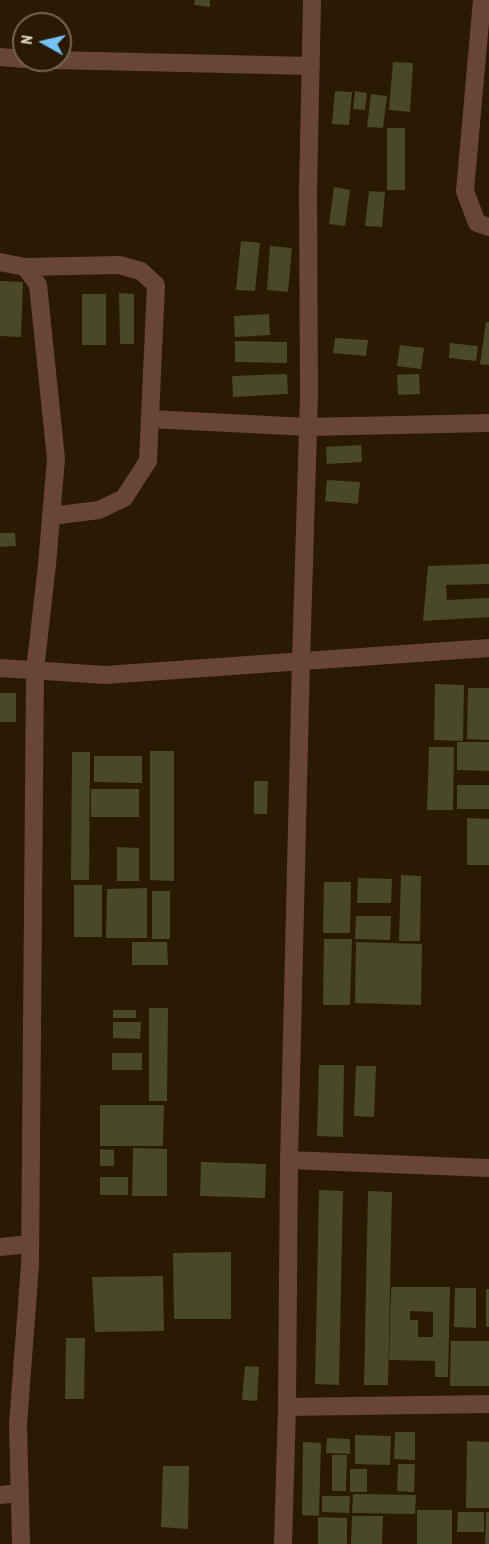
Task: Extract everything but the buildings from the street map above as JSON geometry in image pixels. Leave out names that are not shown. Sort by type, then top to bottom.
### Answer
[{"type":"street","points":[[283,1544],[300,661],[308,427],[308,192],[312,0]]},
{"type":"street","points":[[482,0],[465,190],[477,223],[489,227]]},
{"type":"street","points":[[72,60],[310,66]]},
{"type":"street","points":[[0,262],[25,267],[119,265],[141,271],[156,285],[148,461],[124,498],[99,510],[51,516]]},
{"type":"street","points":[[21,1544],[18,1424],[30,1244],[35,670],[56,459],[38,285],[25,267]]},
{"type":"street","points":[[150,419],[308,427],[489,423]]},
{"type":"street","points":[[0,668],[105,675],[489,648]]},
{"type":"street","points":[[289,1160],[489,1168]]},
{"type":"street","points":[[0,1247],[30,1244]]},
{"type":"street","points":[[287,1407],[489,1404]]},
{"type":"street","points":[[0,1495],[20,1493]]}]
